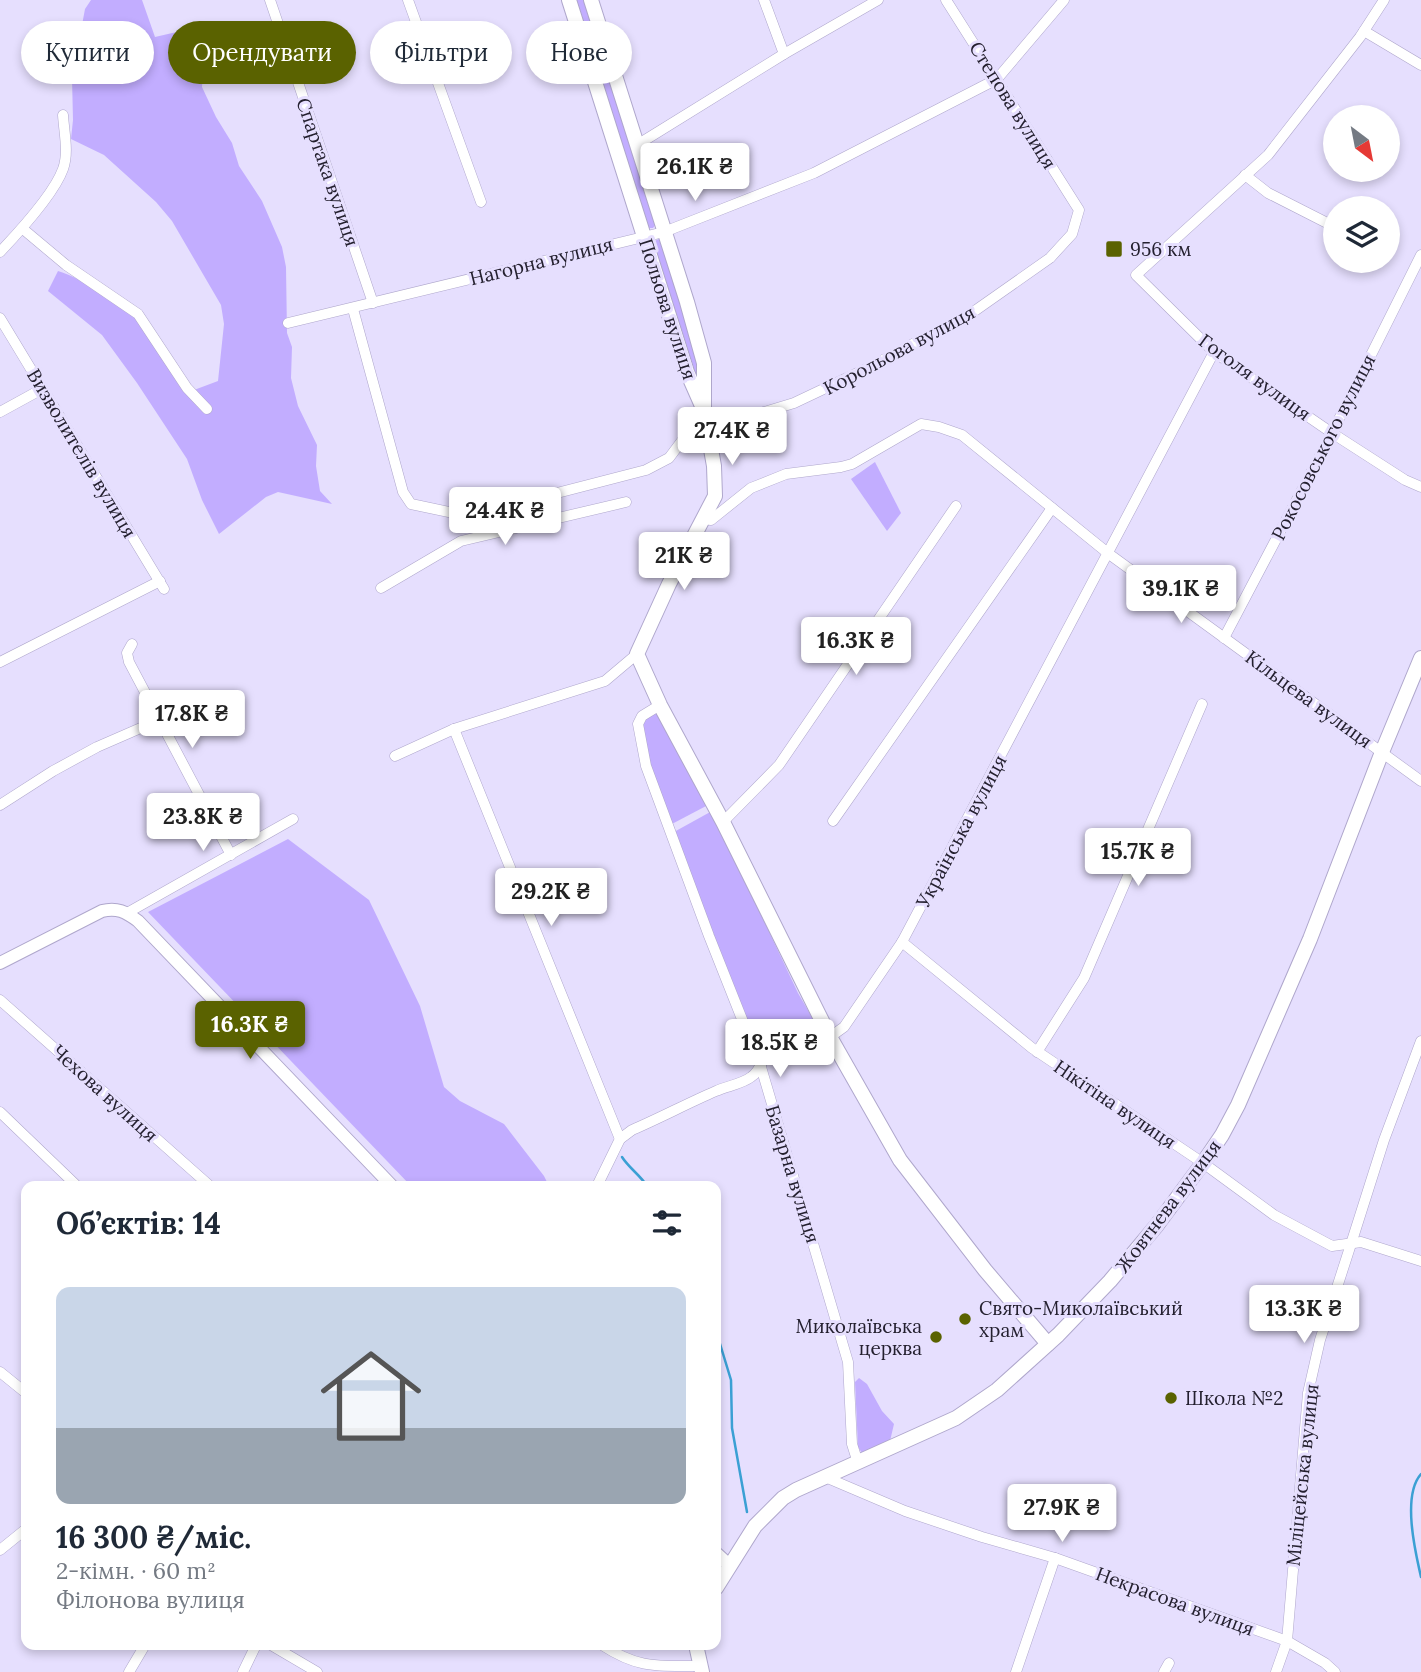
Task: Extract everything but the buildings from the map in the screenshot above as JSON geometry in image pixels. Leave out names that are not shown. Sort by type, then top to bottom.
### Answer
[{"type":"main road","name":"Польова вулиця","points":[[569,0],[687,372],[704,410]]},
{"type":"main road","name":"Польова вулиця","points":[[591,0],[704,363],[704,410]]},
{"type":"main road","points":[[704,410],[714,466],[715,496],[669,584],[637,654],[660,705],[723,822],[830,1037],[900,1160],[985,1270],[1048,1344]]},
{"type":"main road","name":"Жовтнева вулиця","points":[[721,1579],[755,1526],[772,1507],[796,1490],[967,1412],[997,1391],[1048,1344],[1118,1272],[1203,1163],[1238,1105],[1310,939],[1421,658]]},
{"type":"main road","points":[[697,1650],[701,1669]]},
{"type":"street","name":"Спартака вулиця","points":[[270,0],[373,303]]},
{"type":"street","points":[[408,0],[481,202]]},
{"type":"street","points":[[764,0],[784,54]]},
{"type":"street","points":[[637,145],[784,54],[878,0]]},
{"type":"street","name":"Степова вулиця","points":[[946,0],[1080,210]]},
{"type":"street","name":"Нагорна вулиця","points":[[288,323],[664,232],[814,173],[998,79],[1064,0]]},
{"type":"street","points":[[1323,221],[1268,193],[1245,175],[1268,155],[1364,31],[1384,0]]},
{"type":"street","points":[[1364,31],[1421,65]]},
{"type":"street","points":[[0,252],[23,229],[63,169],[63,115]]},
{"type":"street","name":"Гоголя вулиця","points":[[1245,175],[1136,275],[1214,352],[1332,433],[1405,480],[1421,486]]},
{"type":"street","name":"Корольова вулиця","points":[[353,309],[403,492],[411,504],[468,516],[646,470],[669,458],[684,438],[709,438],[738,420],[794,403],[835,384],[976,310],[1050,258],[1072,234],[1080,210]]},
{"type":"street","points":[[23,229],[66,265],[138,314],[187,388],[207,409]]},
{"type":"street","name":"Рокосовського вулиця","points":[[1224,638],[1421,256]]},
{"type":"street","name":"Визволителів вулиця","points":[[0,318],[162,585],[0,662]]},
{"type":"street","name":"Українська вулиця","points":[[830,1037],[844,1027],[902,942],[1214,352]]},
{"type":"street","points":[[0,412],[42,389]]},
{"type":"street","name":"Кільцева вулиця","points":[[704,519],[710,520],[719,516],[751,488],[786,474],[852,464],[921,424],[939,427],[966,438],[1109,554],[1421,781]]},
{"type":"street","points":[[382,588],[461,541],[626,502]]},
{"type":"street","points":[[723,822],[779,765],[956,506]]},
{"type":"street","points":[[833,821],[1052,508]]},
{"type":"street","points":[[132,644],[127,653],[129,662],[231,855]]},
{"type":"street","points":[[395,756],[454,729],[605,681],[637,654]]},
{"type":"street","points":[[1037,1052],[1084,978],[1202,704]]},
{"type":"street","name":"Базарна вулиця","points":[[660,705],[642,716],[638,724],[646,766],[761,1067],[848,1362],[852,1444],[858,1463]]},
{"type":"street","points":[[0,805],[52,771],[97,747],[159,720]]},
{"type":"street","points":[[454,729],[620,1139]]},
{"type":"street","points":[[127,913],[293,819]]},
{"type":"street","points":[[0,963],[102,911],[117,910],[127,913],[138,921],[387,1181]]},
{"type":"street","name":"Нікітіна вулиця","points":[[902,942],[1037,1052],[1203,1163],[1254,1202],[1332,1246],[1361,1242],[1421,1261]]},
{"type":"street","name":"Чехова вулиця","points":[[0,1000],[204,1181]]},
{"type":"street","points":[[599,1181],[620,1139],[632,1130],[751,1077],[761,1067],[769,1051],[784,1042],[817,1033],[830,1037]]},
{"type":"street","name":"Міліцейська вулиця","points":[[1276,1672],[1287,1640],[1308,1393],[1320,1340],[1384,1140],[1421,1041]]},
{"type":"street","points":[[0,1112],[73,1181]]},
{"type":"street","points":[[0,1372],[21,1389]]},
{"type":"street","name":"Некрасова вулиця","points":[[825,1477],[905,1511],[1055,1558],[1287,1640],[1335,1672]]},
{"type":"street","points":[[0,1550],[21,1533]]},
{"type":"street","points":[[721,1558],[729,1565]]},
{"type":"street","points":[[1016,1672],[1055,1558]]},
{"type":"street","points":[[129,1672],[142,1650]]},
{"type":"street","points":[[243,1672],[254,1650]]},
{"type":"street","points":[[280,1650],[317,1672]]},
{"type":"street","points":[[610,1650],[646,1666],[701,1669]]},
{"type":"shaded area","points":[[91,0],[142,0],[149,21],[83,21],[85,9]]},
{"type":"shaded area","points":[[575,0],[588,0],[594,21],[582,21]]},
{"type":"shaded area","points":[[154,34],[155,37],[168,34],[168,84],[202,84],[216,117],[232,143],[239,166],[262,201],[282,247],[286,267],[287,333],[292,347],[291,378],[298,406],[317,445],[316,466],[320,491],[332,504],[278,492],[266,497],[219,534],[202,500],[187,459],[137,383],[102,335],[48,291],[58,271],[89,285],[136,317],[194,390],[218,381],[224,324],[221,305],[172,221],[156,202],[104,155],[71,139],[72,84],[154,84]]},
{"type":"shaded area","points":[[602,84],[614,84],[656,224],[653,228],[647,228]]},
{"type":"shaded area","points":[[662,240],[699,356],[696,376],[652,242]]},
{"type":"shaded area","points":[[875,462],[901,513],[887,531],[851,479]]},
{"type":"shaded area","points":[[658,711],[708,805],[670,825],[649,763],[641,725],[646,717]]},
{"type":"shaded area","points":[[712,811],[798,993],[817,1026],[760,1056],[674,832]]},
{"type":"shaded area","points":[[288,839],[369,900],[420,1006],[444,1087],[460,1101],[504,1124],[546,1181],[406,1181],[148,912]]},
{"type":"shaded area","points":[[859,1378],[867,1384],[882,1411],[894,1424],[890,1441],[862,1453],[858,1447],[855,1382]]},
{"type":"waterway","points":[[622,1157],[643,1181]]},
{"type":"waterway","points":[[721,1347],[731,1380],[732,1428],[747,1512]]},
{"type":"waterway","points":[[1421,1474],[1415,1483],[1411,1509],[1413,1539],[1421,1577]]},
{"type":"place","name":"956 км","points":[[1114,249]]},
{"type":"place","name":"Свято-Миколаївський храм","points":[[965,1319]]},
{"type":"place","name":"Миколаївська церква","points":[[936,1337]]},
{"type":"place","name":"Школа №2","points":[[1171,1398]]}]
